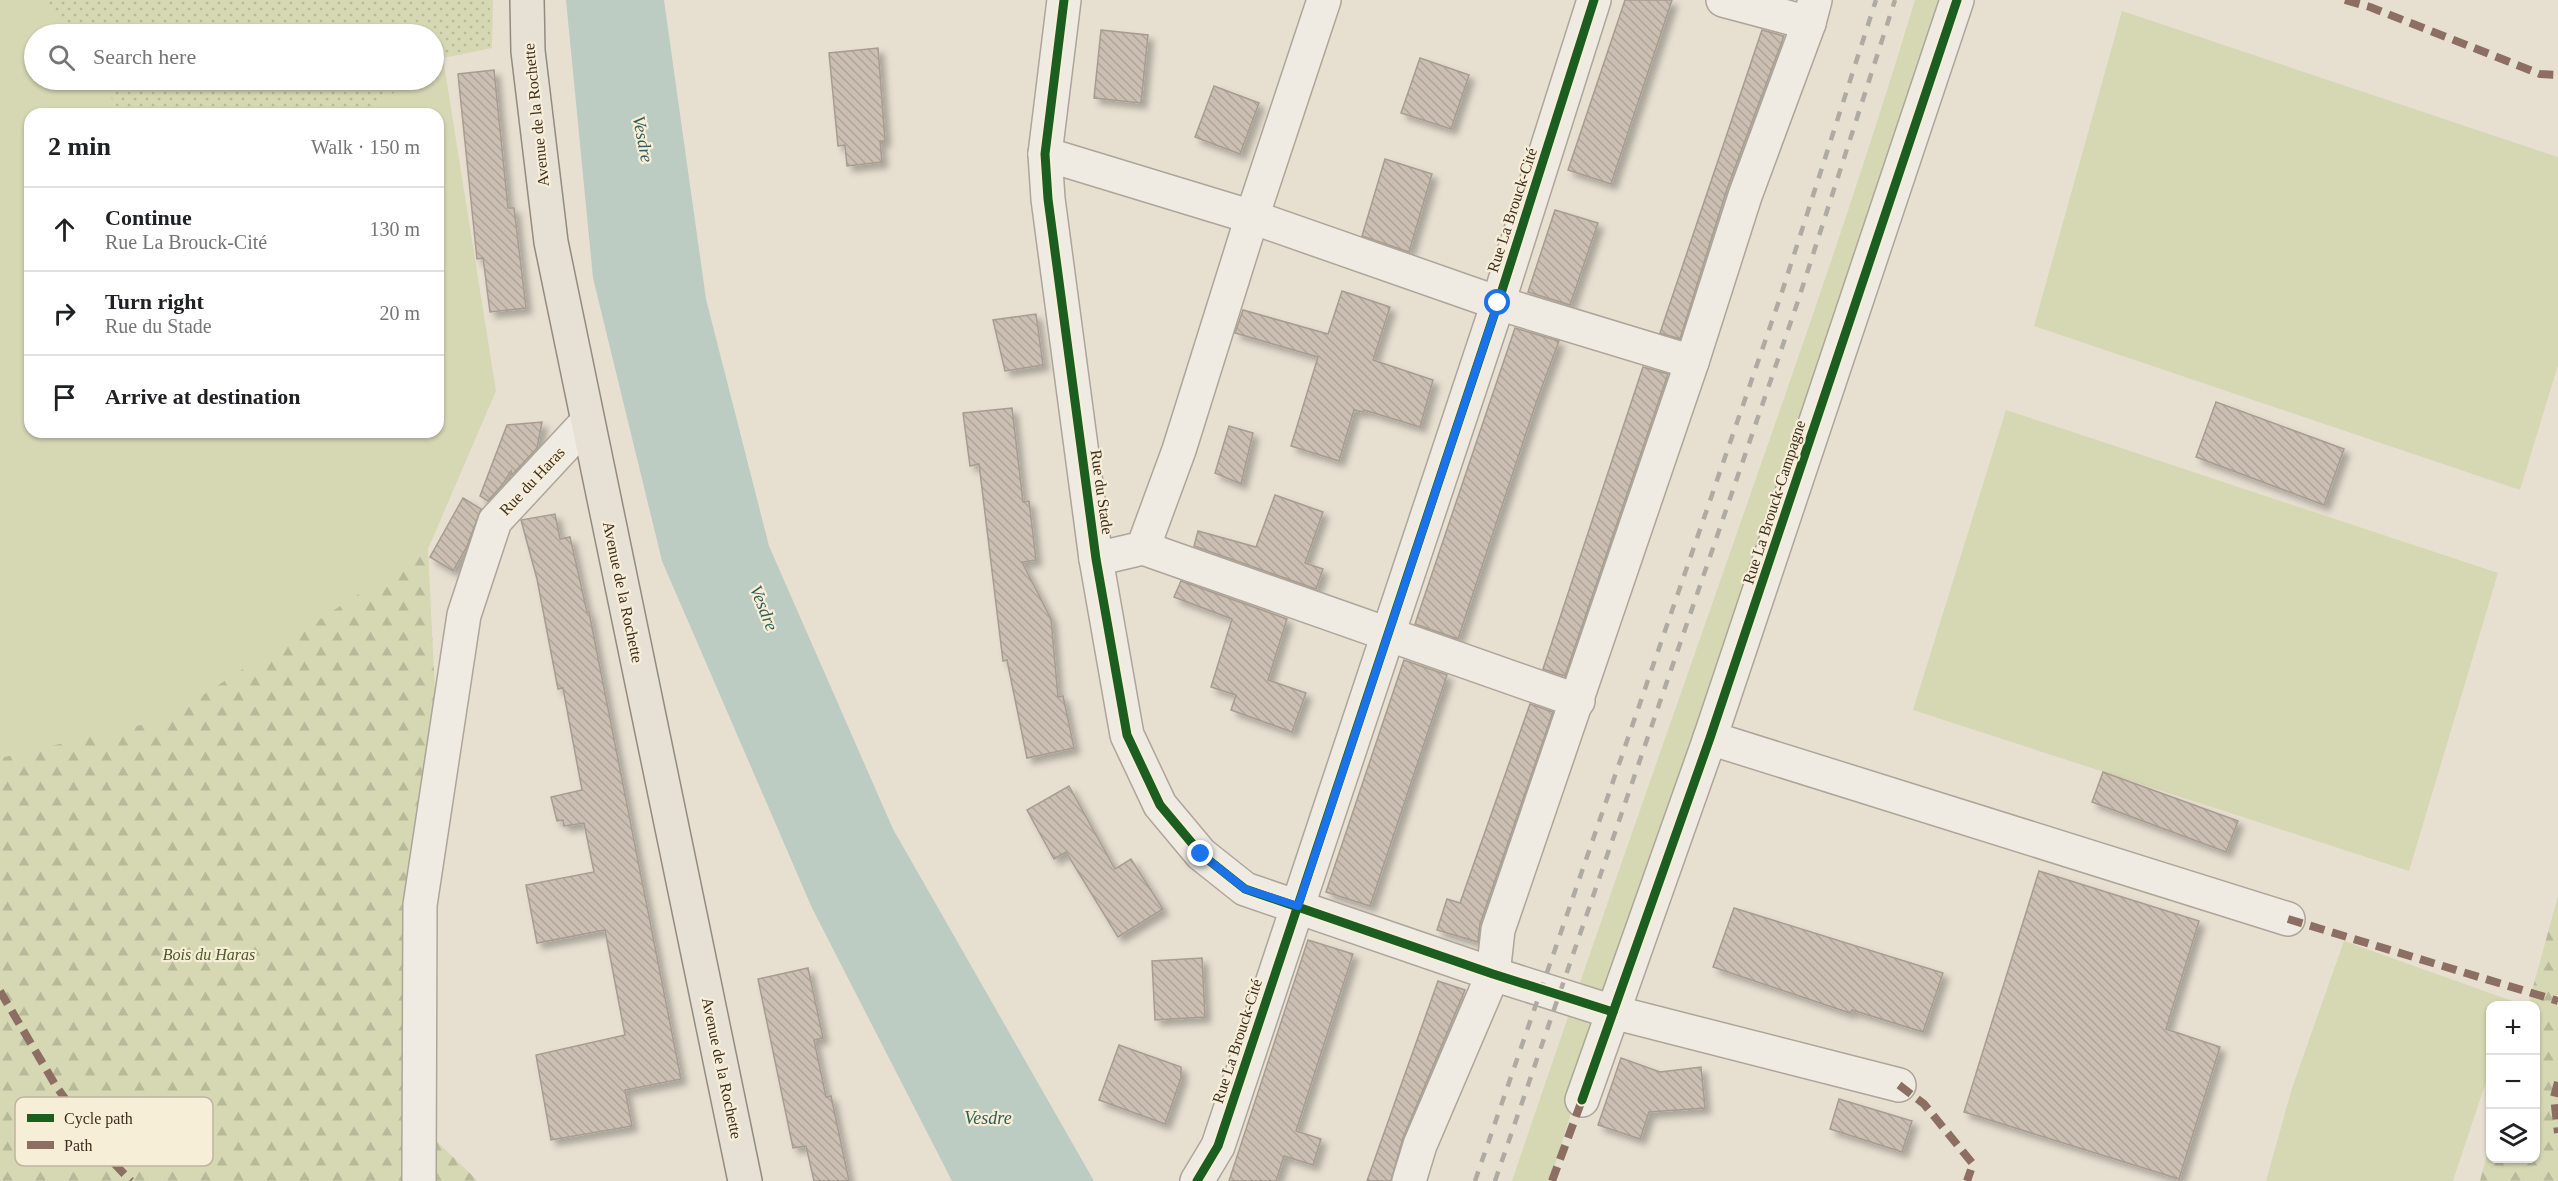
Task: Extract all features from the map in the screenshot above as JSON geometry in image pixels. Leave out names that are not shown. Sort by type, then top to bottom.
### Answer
[{"type":"main road","name":"Avenue de la Rochette","points":[[527,0],[528,51],[550,242],[745,1181]]},
{"type":"street","name":"Rue du Stade","points":[[1064,0],[1045,154],[1048,199],[1096,559],[1127,735],[1160,805],[1201,854],[1245,889],[1298,906]]},
{"type":"street","points":[[1143,548],[1179,450],[1252,217],[1277,148],[1324,0]]},
{"type":"street","name":"Rue La Brouck-Cité","points":[[1197,1181],[1218,1146],[1498,303],[1594,0]]},
{"type":"street","points":[[1409,1181],[1420,1145],[1493,974],[1498,930],[1692,362],[1745,195],[1812,11],[1723,0]]},
{"type":"street","name":"Rue La Brouck-Campagne","points":[[1582,1100],[1710,738],[1957,0]]},
{"type":"street","points":[[1045,154],[1252,217],[1498,303],[1692,362]]},
{"type":"street","name":"Rue du Haras","points":[[419,1181],[420,905],[464,615],[495,521],[587,422]]},
{"type":"street","points":[[1096,559],[1143,548],[1578,701]]},
{"type":"street","points":[[1710,738],[2288,919]]},
{"type":"street","points":[[1298,906],[1493,974],[1613,1012],[1899,1085]]},
{"type":"green space","points":[[0,0],[493,0],[492,48],[444,58],[444,24],[24,24],[24,90],[444,90],[444,64],[496,391],[428,549],[166,720],[0,758]]},
{"type":"green space","points":[[46,0],[490,0],[490,46],[444,56],[444,24],[62,24]]},
{"type":"green space","points":[[1915,0],[1940,0],[1595,1035],[1550,1181],[1512,1181],[1821,291]]},
{"type":"green space","points":[[2122,11],[2558,157],[2558,365],[2520,490],[2034,326]]},
{"type":"green space","points":[[106,90],[397,90],[373,108],[118,108]]},
{"type":"green space","points":[[2006,410],[2498,573],[2409,871],[1913,710]]},
{"type":"green space","name":"Bois du Haras","points":[[428,549],[436,713],[425,1130],[478,1181],[0,1181],[0,758],[166,719]]},
{"type":"green space","points":[[2558,896],[2558,1181],[2480,1181],[2486,1159],[2486,1163],[2540,1163],[2540,1001],[2529,1001]]},
{"type":"green space","points":[[2344,941],[2512,1001],[2486,1001],[2486,1082],[2453,1181],[2266,1181],[2292,1088]]},
{"type":"water","name":"Vesdre","points":[[566,0],[664,0],[706,299],[769,546],[893,829],[1094,1181],[952,1181],[812,908],[662,561],[593,278]]},
{"type":"building","points":[[1625,0],[1672,0],[1611,184],[1568,170]]},
{"type":"building","points":[[1101,30],[1148,35],[1141,103],[1094,98]]},
{"type":"building","points":[[1762,30],[1784,36],[1727,189],[1680,339],[1660,333]]},
{"type":"building","points":[[878,48],[885,141],[880,141],[882,162],[847,166],[845,145],[838,146],[829,53]]},
{"type":"building","points":[[1420,58],[1469,75],[1451,129],[1401,113]]},
{"type":"building","points":[[494,70],[508,208],[514,208],[526,308],[490,312],[483,258],[477,259],[458,74]]},
{"type":"building","points":[[1214,86],[1259,103],[1240,154],[1195,137]]},
{"type":"building","points":[[1385,159],[1432,174],[1409,252],[1362,236]]},
{"type":"building","points":[[1555,210],[1598,223],[1570,305],[1528,292]]},
{"type":"building","points":[[1342,291],[1390,307],[1373,360],[1433,380],[1420,427],[1364,410],[1363,412],[1354,410],[1339,461],[1291,446],[1318,357],[1235,333],[1243,310],[1328,334]]},
{"type":"building","points":[[1036,314],[1043,365],[1005,371],[993,320]]},
{"type":"building","points":[[1515,328],[1559,341],[1536,403],[1458,639],[1415,624]]},
{"type":"building","points":[[1643,367],[1668,374],[1565,676],[1543,669]]},
{"type":"building","points":[[2216,402],[2344,449],[2324,505],[2196,457]]},
{"type":"building","points":[[1012,408],[1023,502],[1029,501],[1036,560],[1022,562],[1051,619],[1058,697],[1063,696],[1074,748],[1027,758],[1007,660],[1003,661],[979,464],[970,466],[963,413]]},
{"type":"building","points":[[542,422],[537,448],[512,475],[511,471],[488,501],[480,496],[507,425]]},
{"type":"building","points":[[1229,426],[1253,433],[1241,484],[1215,473]]},
{"type":"building","points":[[1275,495],[1323,512],[1305,563],[1323,569],[1316,589],[1194,546],[1198,531],[1256,547]]},
{"type":"building","points":[[463,498],[481,509],[467,546],[453,571],[430,557]]},
{"type":"building","points":[[555,514],[560,539],[570,537],[587,612],[589,612],[681,1079],[625,1090],[632,1126],[551,1140],[536,1055],[625,1035],[605,930],[537,943],[526,885],[594,872],[584,823],[564,826],[563,820],[557,821],[551,797],[582,790],[563,688],[558,689],[537,579],[521,520]]},
{"type":"building","points":[[1181,581],[1287,619],[1268,680],[1306,693],[1292,732],[1231,710],[1236,695],[1211,687],[1232,619],[1174,597]]},
{"type":"building","points":[[1404,660],[1447,675],[1370,906],[1326,892]]},
{"type":"building","points":[[1530,704],[1553,712],[1480,924],[1478,942],[1437,930],[1447,899],[1460,903]]},
{"type":"building","points":[[2103,772],[2238,821],[2226,852],[2092,802]]},
{"type":"building","points":[[1069,786],[1115,869],[1131,859],[1163,909],[1118,937],[1066,852],[1054,859],[1027,810]]},
{"type":"building","points":[[2039,871],[2199,921],[2166,1029],[2220,1047],[2179,1179],[1964,1112]]},
{"type":"building","points":[[1734,908],[1943,973],[1923,1032],[1852,1010],[1850,1013],[1713,967]]},
{"type":"building","points":[[1308,940],[1353,954],[1296,1131],[1321,1139],[1313,1165],[1284,1156],[1276,1181],[1229,1181]]},
{"type":"building","points":[[1202,958],[1205,1017],[1155,1020],[1152,961]]},
{"type":"building","points":[[808,968],[823,1038],[814,1040],[826,1097],[831,1096],[849,1181],[814,1181],[806,1146],[793,1148],[758,979]]},
{"type":"building","points":[[1438,981],[1465,990],[1403,1138],[1391,1181],[1367,1181]]},
{"type":"building","points":[[1119,1045],[1181,1067],[1181,1078],[1165,1124],[1099,1100]]},
{"type":"building","points":[[1621,1058],[1660,1072],[1701,1067],[1705,1108],[1649,1112],[1640,1139],[1598,1125]]},
{"type":"building","points":[[1839,1099],[1912,1121],[1902,1152],[1830,1129]]},
{"type":"railway","points":[[1475,1181],[1781,295],[1876,0]]},
{"type":"railway","points":[[1495,1181],[1798,301],[1895,0]]},
{"type":"marked path","points":[[2345,0],[2370,7],[2540,74],[2558,75]]},
{"type":"marked path","points":[[2288,919],[2558,1001]]},
{"type":"marked path","points":[[0,991],[64,1097]]},
{"type":"marked path","points":[[2558,1082],[2554,1097],[2558,1133]]},
{"type":"marked path","points":[[1899,1085],[1924,1104],[1973,1164],[1967,1181]]},
{"type":"marked path","points":[[1552,1181],[1582,1100]]},
{"type":"marked path","points":[[117,1166],[131,1181]]},
{"type":"cycle path","points":[[1064,0],[1045,154],[1048,199],[1096,559],[1127,735],[1160,805],[1201,854],[1245,889],[1493,974],[1613,1012]]},
{"type":"cycle path","points":[[1197,1181],[1218,1146],[1498,303],[1594,0]]},
{"type":"cycle path","points":[[1582,1100],[1710,738],[1957,0]]},
{"type":"route","points":[[1201,854],[1245,889],[1298,906],[1498,303]]}]
